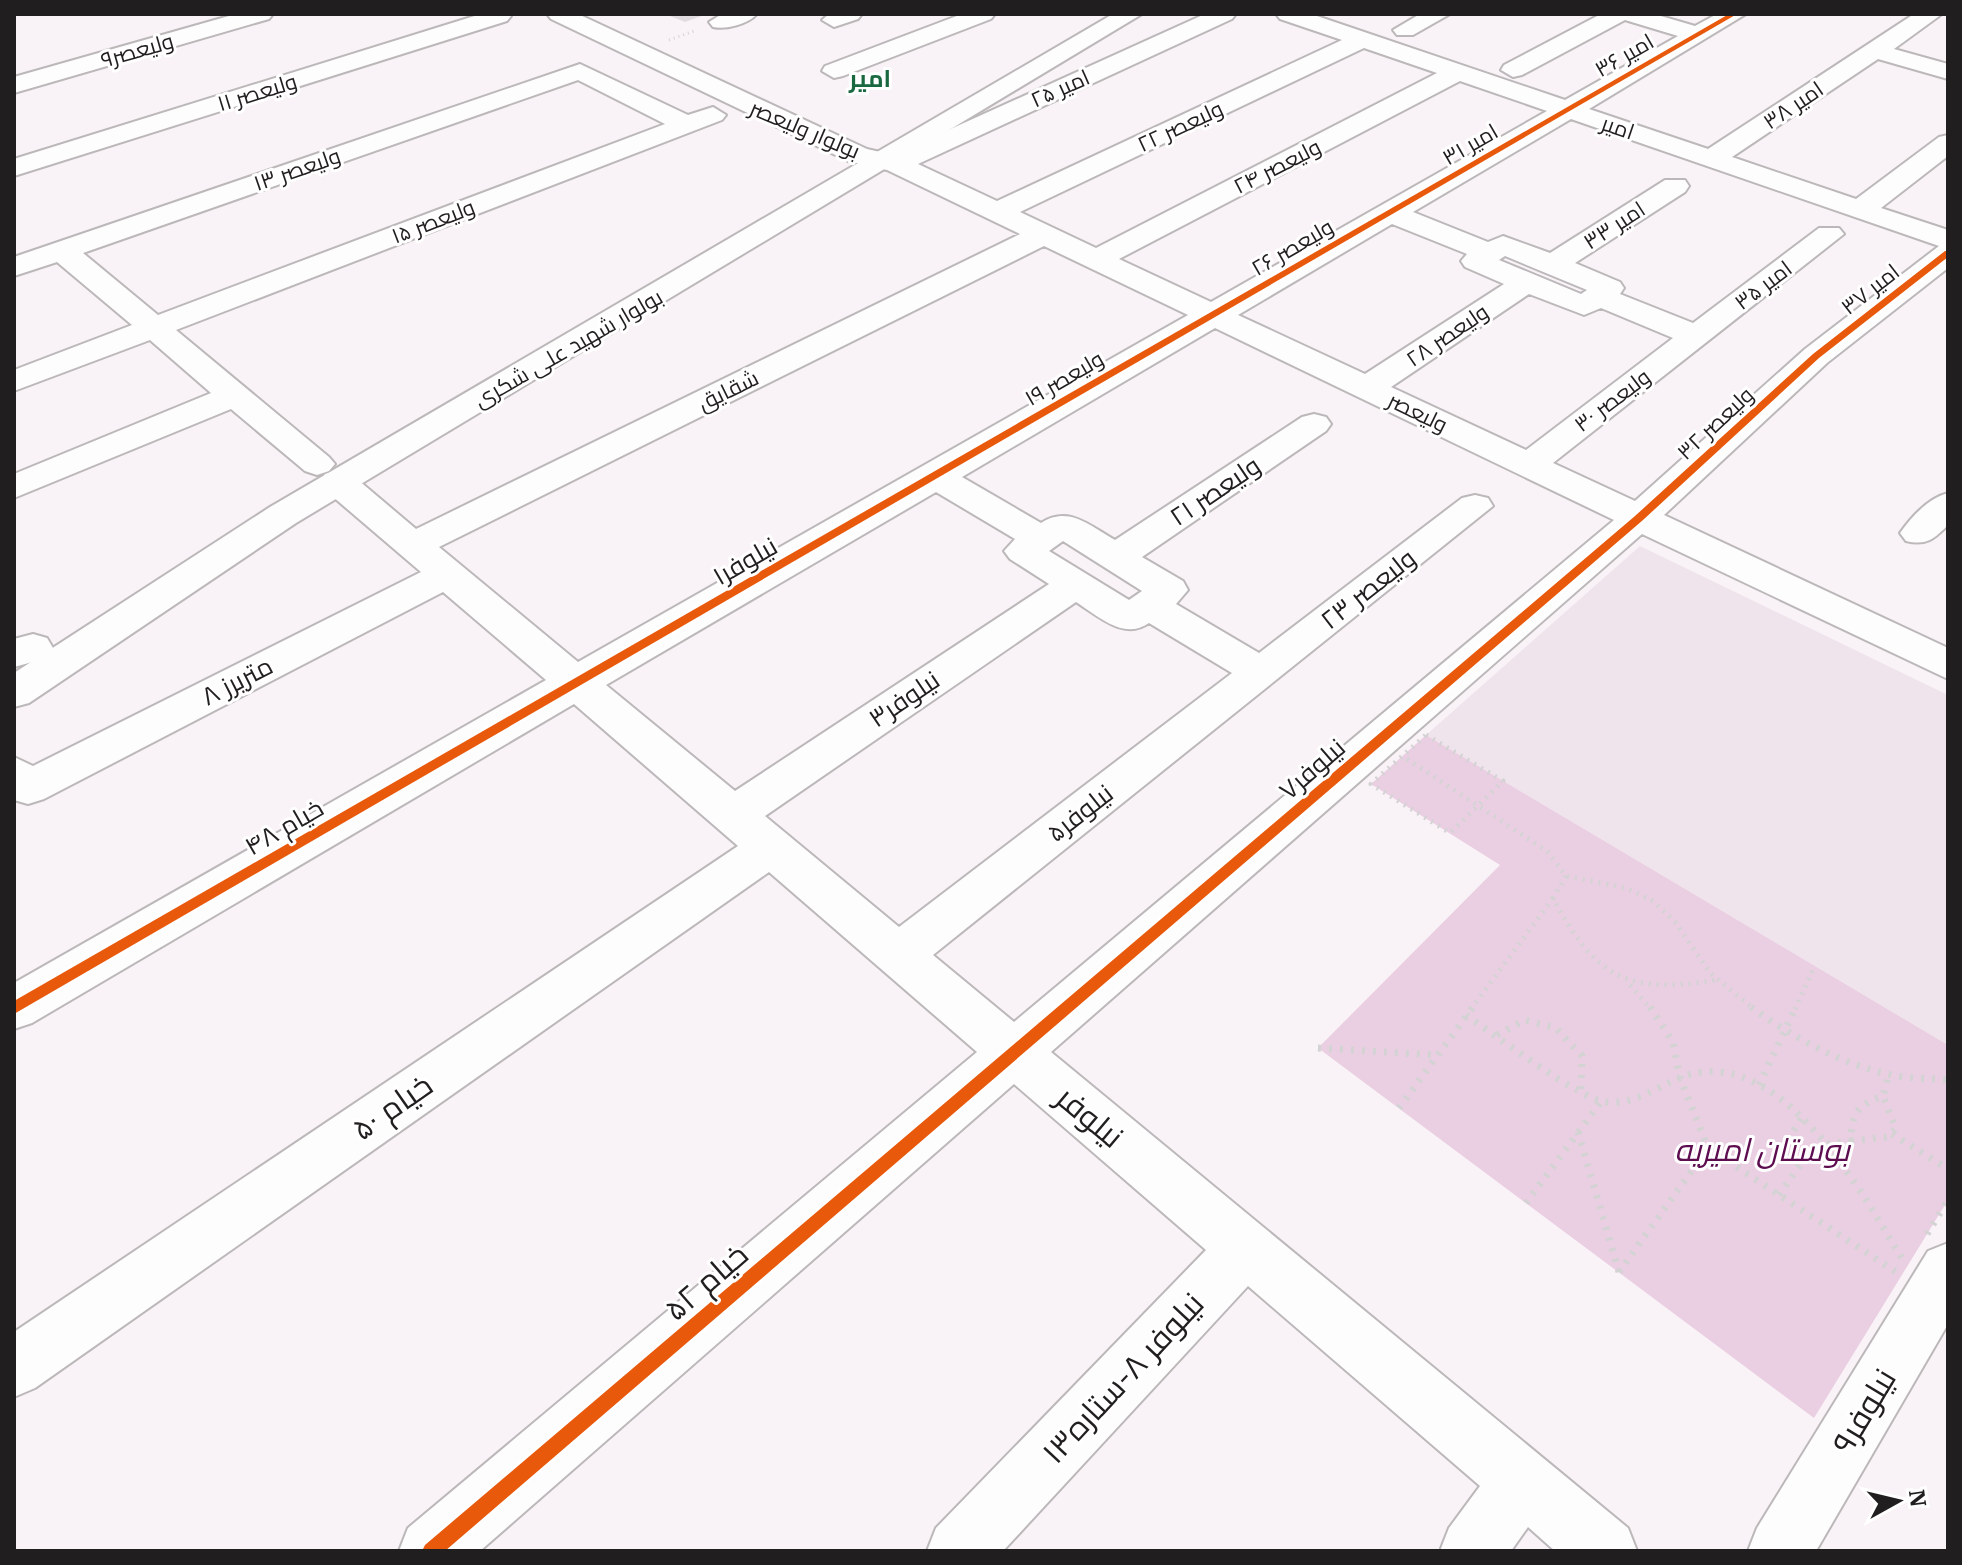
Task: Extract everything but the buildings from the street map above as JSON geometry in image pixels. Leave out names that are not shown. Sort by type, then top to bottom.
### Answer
[{"type":"street","name":"ولیعصر۹","points":[[14,85],[261,14]]},
{"type":"street","name":"بولوار ولیعصر","points":[[559,14],[880,155]]},
{"type":"street","name":"بولوار ولیعصر","points":[[600,14],[880,155]]},
{"type":"street","points":[[721,22],[745,14]]},
{"type":"street","points":[[834,71],[983,14]]},
{"type":"street","name":"بولوار شهید علی شکری","points":[[880,155],[1097,14]]},
{"type":"street","name":"بولوار شهید علی شکری","points":[[20,654],[785,209],[1130,14]]},
{"type":"street","name":"امیر ۲۵","points":[[880,155],[1224,14]]},
{"type":"street","name":"امیر","points":[[1288,14],[1948,240]]},
{"type":"street","points":[[1405,30],[1438,14]]},
{"type":"street","points":[[1513,70],[1619,14]]},
{"type":"street","points":[[1630,14],[1699,35]]},
{"type":"street","name":"امیر ۳۶","points":[[1569,110],[1734,14]]},
{"type":"street","name":"امیر ۳۸","points":[[1711,159],[1930,14]]},
{"type":"street","name":"ولیعصر ۱۱","points":[[14,168],[499,16]]},
{"type":"street","name":"ولیعصر ۲۲","points":[[997,212],[1362,40]]},
{"type":"street","points":[[1875,51],[1948,72]]},
{"type":"street","name":"ولیعصر ۱۳","points":[[14,267],[580,71],[700,120]]},
{"type":"street","name":"ولیعصر ۲۴","points":[[1096,259],[1459,72]]},
{"type":"street","name":"امیر ۳۱","points":[[1390,213],[1569,110]]},
{"type":"street","name":"ولیعصر ۱۵","points":[[14,381],[700,120]]},
{"type":"street","points":[[1860,210],[1948,143]]},
{"type":"street","name":"ولیعصر","points":[[880,155],[1948,665]]},
{"type":"street","name":"امیر ۳۳","points":[[1540,273],[1675,186]]},
{"type":"street","points":[[1390,213],[1490,253],[1476,261],[1540,273],[1584,306],[1598,296],[1696,336]]},
{"type":"street","name":"ولیعصر ۲۶","points":[[1214,315],[1390,213]]},
{"type":"street","name":"شقایق","points":[[413,545],[1044,234]]},
{"type":"street","name":"امیر ۳۵","points":[[1696,336],[1829,234]]},
{"type":"street","name":"نیلوفر","points":[[62,251],[1605,1551]]},
{"type":"street","name":"امیر ۳۷","points":[[1816,356],[1948,253]]},
{"type":"street","name":"ولیعصر ۲۸","points":[[1367,388],[1540,273]]},
{"type":"street","name":"ولیعصر ۱۹","points":[[935,476],[1214,315]]},
{"type":"street","name":"ولیعصر ۳۰","points":[[1528,465],[1696,336]]},
{"type":"street","name":"ولیعصر ۳۲","points":[[1639,518],[1816,356]]},
{"type":"street","points":[[14,487],[235,395]]},
{"type":"street","name":"ولیعصر ۲۱","points":[[1116,557],[1314,424]]},
{"type":"street","name":"بولوار شهید علی شکری","points":[[14,693],[328,473]]},
{"type":"street","points":[[935,476],[1041,539]]},
{"type":"street","name":"نیلوفر۱","points":[[576,683],[935,476]]},
{"type":"street","points":[[1919,533],[1948,504]]},
{"type":"street","name":"ولیعصر ۲۳","points":[[1261,672],[1475,506]]},
{"type":"street","name":"نیلوفر۷","points":[[1014,1053],[1639,518]]},
{"type":"street","points":[[1063,525],[1116,557],[1169,590],[1130,618],[1023,551],[1063,525]]},
{"type":"street","name":"۸ متریرز","points":[[21,780],[447,574]]},
{"type":"street","name":"نیلوفر۳","points":[[752,831],[1076,584]]},
{"type":"street","points":[[1148,605],[1261,672]]},
{"type":"street","name":"نیلوفر۵","points":[[898,955],[1261,672]]},
{"type":"street","name":"خیام ۴۸","points":[[14,1008],[576,683]]},
{"type":"street","name":"خیام ۵۰","points":[[14,1367],[752,831]]},
{"type":"street","name":"خیام ۵۲","points":[[431,1551],[1014,1053]]},
{"type":"street","name":"نیلوفر ۸-ستاره۱۳","points":[[959,1551],[1246,1248]]},
{"type":"street","name":"نیلوفر۹","points":[[1780,1551],[1940,1284]]},
{"type":"street","points":[[1472,1551],[1522,1482]]},
{"type":"path","points":[[660,43],[721,22]]},
{"type":"path","points":[[1426,735],[1503,781],[1477,806],[1450,833],[1371,784],[1426,735]]},
{"type":"path","points":[[1402,757],[1547,851],[1566,876],[1613,884],[1655,901],[1674,920],[1685,942],[1716,980],[1785,1030],[1889,1074],[1948,1080]]},
{"type":"path","points":[[1399,1108],[1566,876]]},
{"type":"path","points":[[1553,898],[1568,930],[1598,964],[1629,984],[1652,1010],[1673,1042],[1679,1075],[1708,1148],[1779,1195],[1940,1284]]},
{"type":"path","points":[[1759,1085],[1815,966]]},
{"type":"path","points":[[1629,984],[1672,989],[1716,980]]},
{"type":"path","points":[[1466,1015],[1600,1103],[1641,1101],[1679,1075],[1713,1071],[1759,1085],[1802,1117],[1826,1144],[1907,1266],[1940,1284]]},
{"type":"path","points":[[1497,1035],[1525,1020],[1556,1028],[1582,1056],[1581,1090]]},
{"type":"path","points":[[1318,1048],[1437,1055]]},
{"type":"path","points":[[1826,1144],[1892,1134],[1896,1129],[1883,1096],[1889,1074]]},
{"type":"path","points":[[1851,1141],[1851,1118],[1863,1103],[1883,1096]]},
{"type":"path","points":[[1526,1203],[1600,1103]]},
{"type":"path","points":[[1779,1195],[1803,1160],[1782,1149],[1802,1117]]},
{"type":"path","points":[[1578,1132],[1619,1272],[1708,1148]]},
{"type":"path","points":[[1892,1134],[1948,1169]]},
{"type":"shaded area","points":[[1640,546],[1948,695],[1948,1045],[1426,735]]},
{"type":"green space","name":"بوستان امیریه","points":[[1426,735],[1948,1045],[1948,1200],[1814,1418],[1318,1048],[1500,865],[1371,784]]},
{"type":"cycle path","points":[[14,1008],[1734,14]]},
{"type":"cycle path","points":[[431,1551],[1639,518],[1816,356],[1948,253]]},
{"type":"district","name":"امیر","points":[[870,79]]}]
